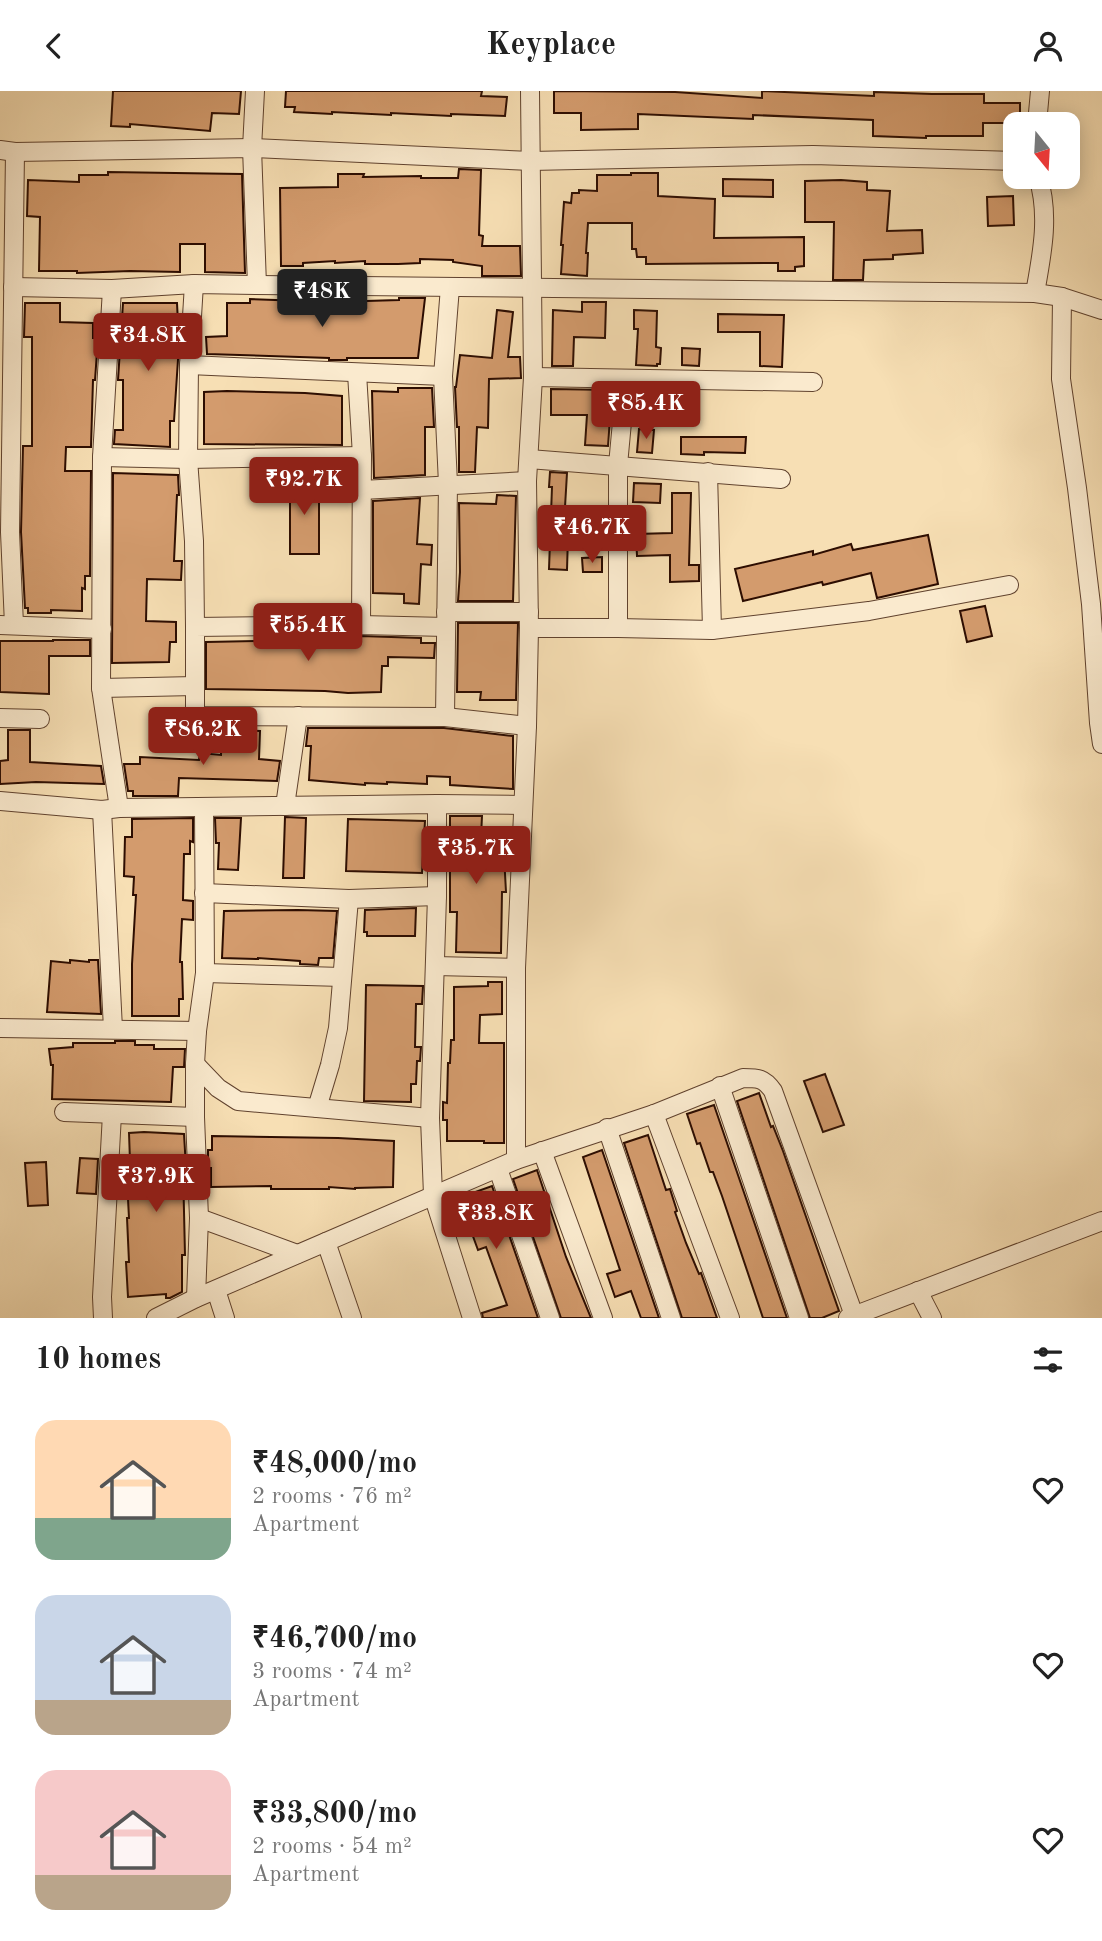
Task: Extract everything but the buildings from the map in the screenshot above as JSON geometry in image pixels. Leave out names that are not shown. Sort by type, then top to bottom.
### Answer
[{"type":"street","points":[[255,91],[252,148],[257,285]]},
{"type":"street","points":[[516,1160],[516,968],[527,726],[527,481],[533,377],[530,91]]},
{"type":"street","points":[[1038,112],[1040,91]]},
{"type":"street","points":[[102,629],[7,625],[5,532],[13,287],[8,151],[252,148],[531,161],[813,155],[1003,161]]},
{"type":"street","points":[[1035,293],[1044,240],[1042,189]]},
{"type":"street","points":[[194,285],[189,365],[188,459],[194,541],[195,716],[445,717],[527,726]]},
{"type":"street","points":[[13,287],[112,289],[257,285],[1035,293],[1062,297],[1102,310]]},
{"type":"street","points":[[445,717],[448,484],[443,376],[450,287]]},
{"type":"street","points":[[112,289],[102,457],[101,688],[111,809],[113,1029]]},
{"type":"street","points":[[1062,297],[1061,379],[1089,591],[1102,744]]},
{"type":"street","points":[[189,365],[443,376]]},
{"type":"street","points":[[358,373],[362,456],[361,625]]},
{"type":"street","points":[[533,377],[813,382]]},
{"type":"street","points":[[618,628],[618,465],[625,379]]},
{"type":"street","points":[[102,457],[188,459],[362,456]]},
{"type":"street","points":[[528,459],[781,479]]},
{"type":"street","points":[[708,472],[712,630]]},
{"type":"street","points":[[362,490],[527,481]]},
{"type":"street","points":[[195,627],[361,625],[446,619],[529,620],[618,628],[712,630],[870,611],[1009,585]]},
{"type":"street","points":[[101,688],[195,686]]},
{"type":"street","points":[[285,806],[298,716]]},
{"type":"street","points":[[0,718],[40,719]]},
{"type":"street","points":[[0,801],[111,809],[522,804]]},
{"type":"street","points":[[436,804],[437,896],[430,1118],[433,1195],[472,1318]]},
{"type":"street","points":[[196,1298],[199,1217],[195,1064],[205,973],[204,808]]},
{"type":"street","points":[[204,893],[349,899],[437,896]]},
{"type":"street","points":[[317,1108],[338,1028],[349,899]]},
{"type":"street","points":[[435,966],[516,968]]},
{"type":"street","points":[[205,973],[342,977]]},
{"type":"street","points":[[0,1028],[197,1031]]},
{"type":"street","points":[[195,1064],[218,1088],[238,1101],[430,1118]]},
{"type":"street","points":[[156,1318],[196,1298],[516,1160],[654,1114],[743,1078],[757,1078],[767,1083],[773,1091],[852,1317],[1102,1221]]},
{"type":"street","points":[[720,1086],[799,1318]]},
{"type":"street","points":[[64,1112],[195,1117]]},
{"type":"street","points":[[103,1318],[113,1114]]},
{"type":"street","points":[[654,1114],[730,1318]]},
{"type":"street","points":[[607,1128],[671,1318]]},
{"type":"street","points":[[542,1151],[603,1318]]},
{"type":"street","points":[[498,1169],[550,1318]]},
{"type":"street","points":[[199,1217],[297,1254]]},
{"type":"street","points":[[326,1242],[352,1318]]},
{"type":"street","points":[[216,1290],[225,1318]]},
{"type":"street","points":[[918,1291],[932,1318]]}]
